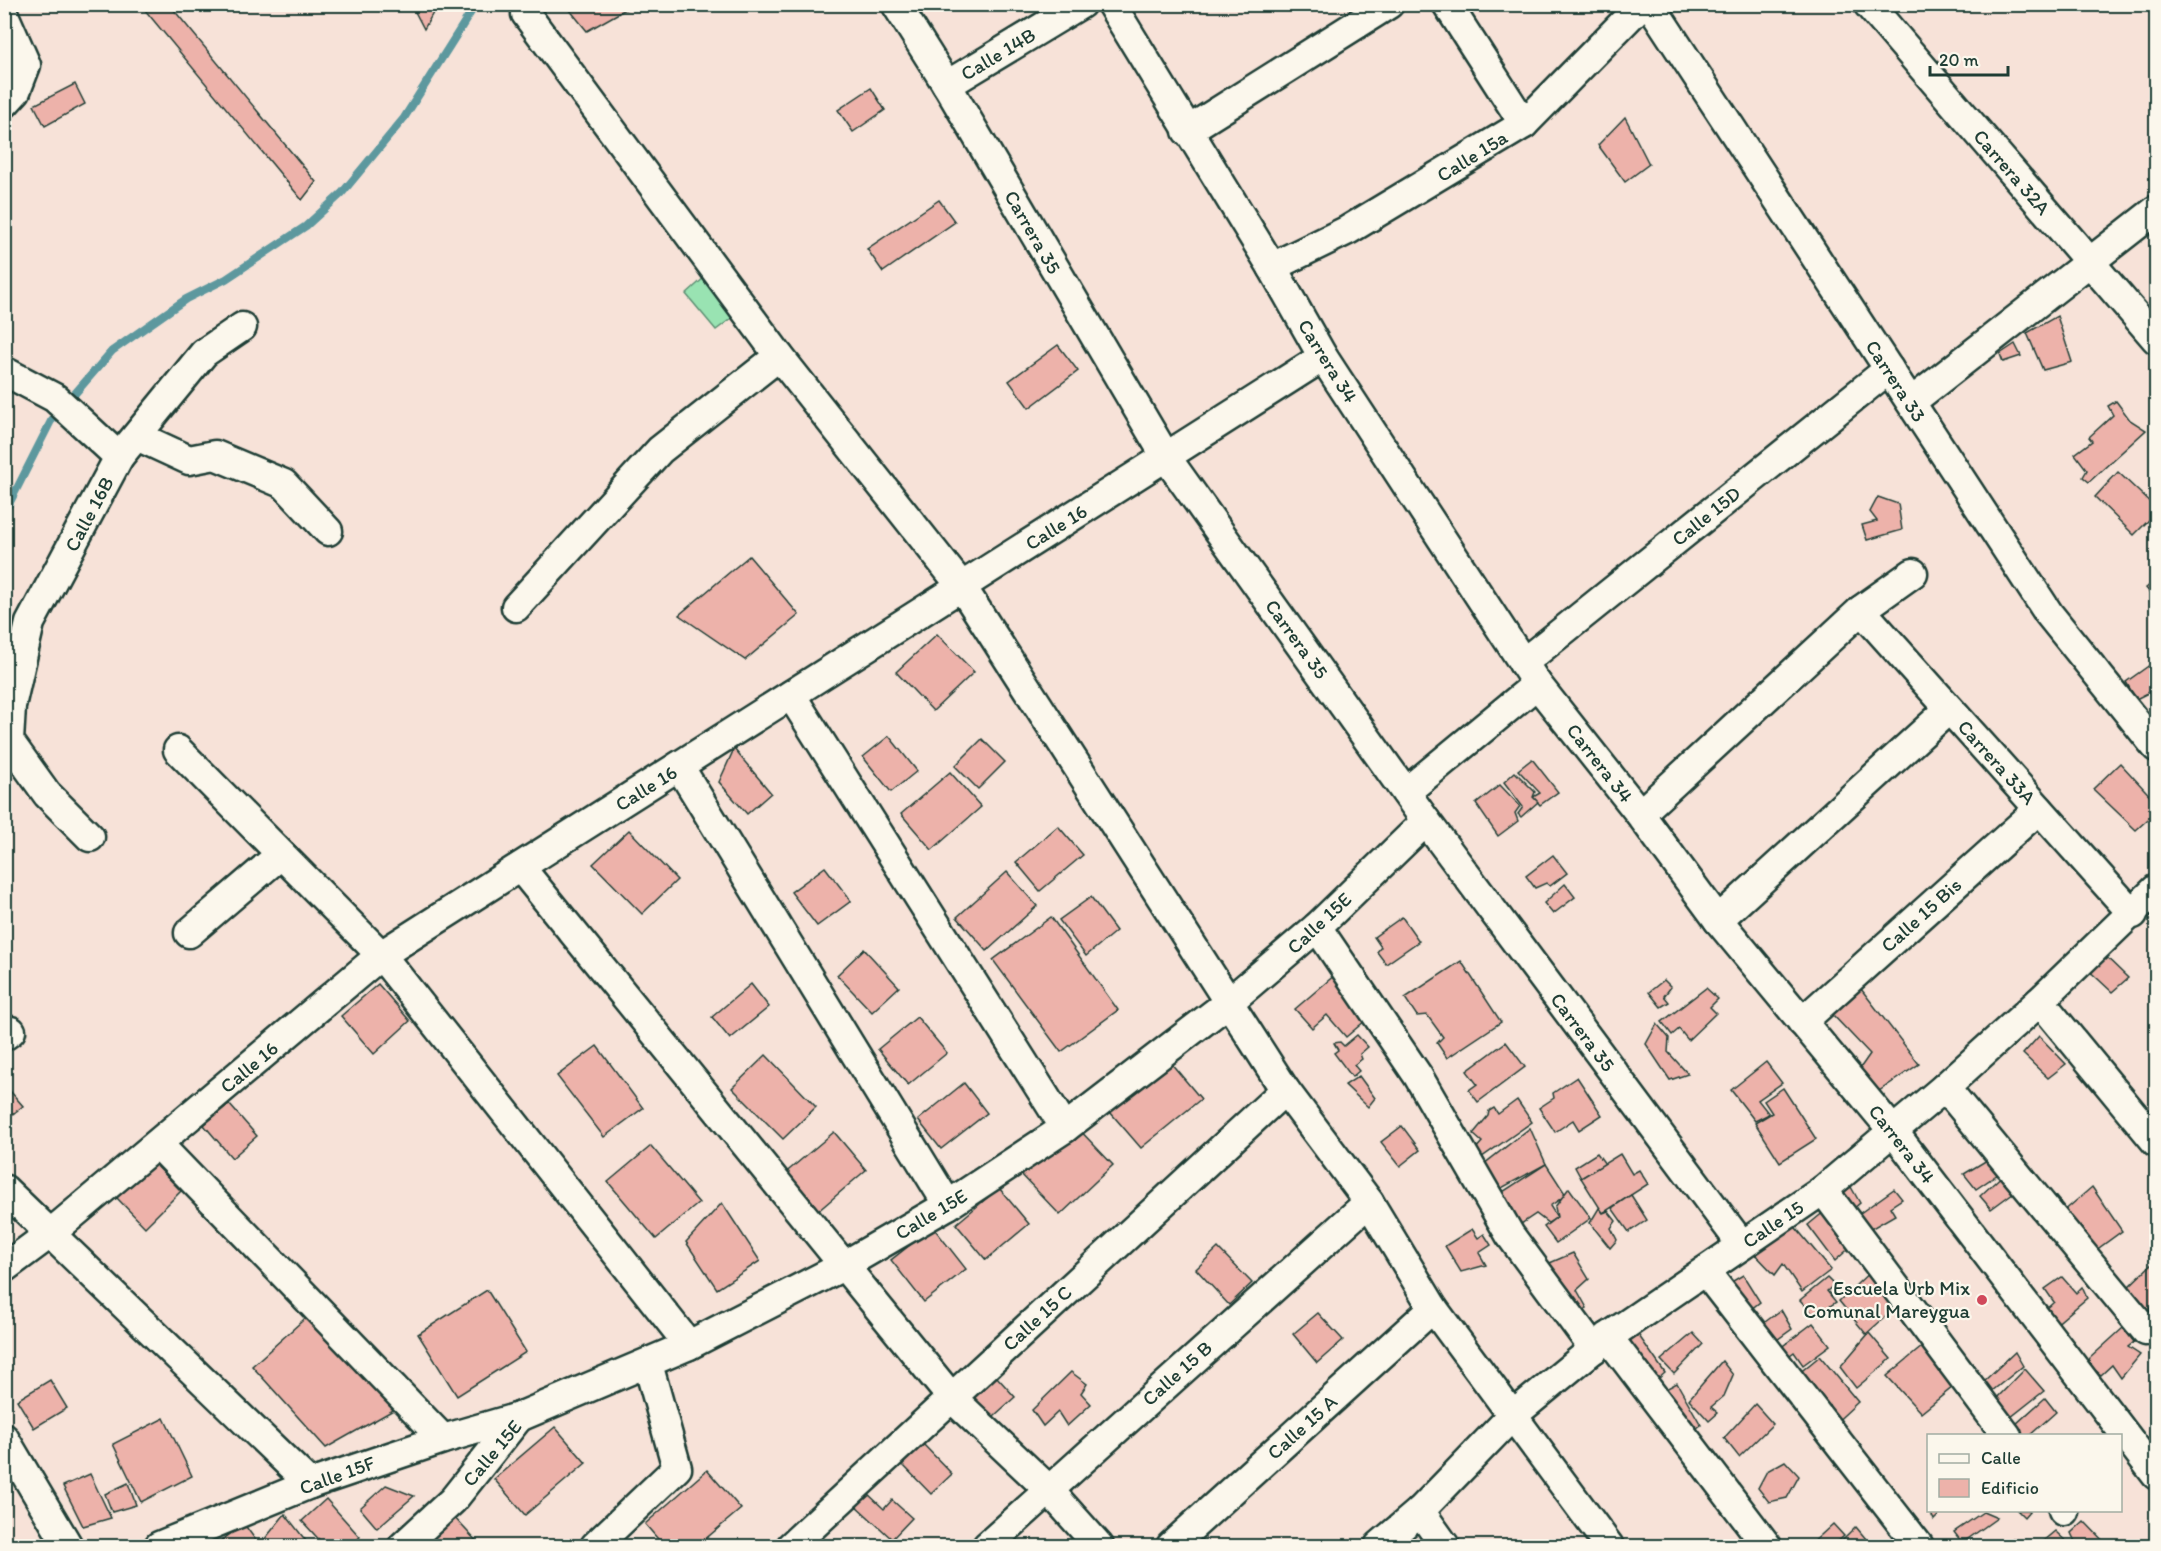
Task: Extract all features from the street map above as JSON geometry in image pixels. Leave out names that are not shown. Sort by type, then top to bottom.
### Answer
[{"type":"street","name":"Carrera 35","points":[[896,4],[947,85],[1166,458],[1426,821],[1742,1245]]},
{"type":"street","name":"Calle 14B","points":[[947,85],[1081,4]]},
{"type":"street","name":"Carrera 34","points":[[1111,4],[1272,267],[1323,357],[1530,673],[1640,814],[1718,920],[1893,1131],[2157,1475]]},
{"type":"street","points":[[1187,131],[1389,4]]},
{"type":"street","points":[[1447,4],[1524,124]]},
{"type":"street","name":"Calle 15a","points":[[1272,267],[1348,230],[1524,124],[1642,4]]},
{"type":"street","name":"Carrera 33","points":[[1650,4],[2049,614],[2157,747]]},
{"type":"street","name":"Carrera 32A","points":[[1880,8],[2089,261],[2157,339]]},
{"type":"street","points":[[526,14],[779,356],[962,587],[1285,1090],[1369,1202],[1433,1308],[1609,1546]]},
{"type":"street","points":[[4,15],[26,65],[16,91],[4,105]]},
{"type":"street","points":[[1911,402],[2157,210]]},
{"type":"street","name":"Calle 16B","points":[[90,837],[47,794],[9,741],[11,706],[30,623],[128,447],[204,353],[242,327]]},
{"type":"street","points":[[516,608],[660,450],[779,356]]},
{"type":"street","name":"Calle 16","points":[[4,1268],[51,1233],[381,955],[1323,357]]},
{"type":"street","name":"Calle 15D","points":[[1406,792],[1530,673],[1889,369]]},
{"type":"street","points":[[4,371],[55,398],[128,447],[189,460],[215,455],[284,484],[328,531]]},
{"type":"street","points":[[1640,814],[1861,610],[1912,573]]},
{"type":"street","name":"Carrera 33A","points":[[1861,610],[2133,914]]},
{"type":"street","points":[[791,695],[1065,1128]]},
{"type":"street","points":[[1718,920],[1949,709]]},
{"type":"street","points":[[178,750],[381,955],[690,1345]]},
{"type":"street","points":[[679,766],[948,1204]]},
{"type":"street","name":"Calle 15 Bis","points":[[1802,1022],[2039,809]]},
{"type":"street","name":"Calle 15E","points":[[403,1546],[453,1500],[519,1417],[690,1345],[843,1266],[948,1204],[1065,1128],[1229,1002],[1317,927],[1426,821]]},
{"type":"street","points":[[189,933],[280,855]]},
{"type":"street","points":[[520,867],[951,1397],[1048,1489],[1099,1546]]},
{"type":"street","name":"Calle 15","points":[[1379,1546],[1420,1511],[1512,1416],[1601,1343],[1823,1190],[1893,1131],[2040,1001],[2157,889]]},
{"type":"street","points":[[1317,927],[1418,1076],[1510,1235],[1767,1546]]},
{"type":"street","points":[[2040,1001],[2157,1142]]},
{"type":"street","points":[[1945,1087],[2146,1331]]},
{"type":"street","name":"Calle 15 C","points":[[791,1546],[1285,1090]]},
{"type":"street","points":[[158,1144],[443,1439]]},
{"type":"street","points":[[4,1189],[309,1484]]},
{"type":"street","points":[[1823,1190],[2006,1434]]},
{"type":"street","name":"Calle 15 B","points":[[987,1546],[1369,1202]]},
{"type":"street","points":[[1705,1271],[1919,1546]]},
{"type":"street","name":"Calle 15 A","points":[[1171,1546],[1433,1308]]},
{"type":"street","points":[[595,1546],[676,1467],[648,1364]]},
{"type":"street","name":"Calle 15F","points":[[159,1546],[309,1484],[443,1439],[519,1417]]},
{"type":"street","points":[[4,1438],[68,1546]]},
{"type":"street","points":[[1420,1511],[1445,1546]]},
{"type":"green space","points":[[706,276],[737,314],[716,330],[686,294]]},
{"type":"building","points":[[140,4],[169,4],[316,182],[302,200]]},
{"type":"building","points":[[411,4],[438,4],[424,29]]},
{"type":"building","points":[[565,4],[632,4],[633,5],[587,31]]},
{"type":"building","points":[[75,84],[85,104],[45,126],[34,105]]},
{"type":"building","points":[[871,88],[885,110],[853,132],[838,110]]},
{"type":"building","points":[[1625,117],[1649,164],[1625,182],[1598,145]]},
{"type":"building","points":[[939,200],[955,222],[883,272],[867,249]]},
{"type":"building","points":[[2057,316],[2072,362],[2043,370],[2027,333]]},
{"type":"building","points":[[2015,344],[2021,356],[2003,362],[2000,354]]},
{"type":"building","points":[[1058,345],[1078,371],[1029,408],[1009,381]]},
{"type":"building","points":[[2116,401],[2130,420],[2146,430],[2089,482],[2083,477],[2087,470],[2075,454],[2092,441],[2089,437],[2113,415],[2108,406]]},
{"type":"building","points":[[2118,472],[2156,508],[2156,513],[2134,535],[2095,497]]},
{"type":"building","points":[[1878,497],[1898,504],[1902,530],[1867,540],[1862,525],[1877,521],[1870,512]]},
{"type":"building","points":[[749,556],[799,615],[745,660],[679,615]]},
{"type":"building","points":[[2156,580],[2156,600],[2146,588]]},
{"type":"building","points":[[937,634],[974,672],[933,711],[896,672]]},
{"type":"building","points":[[2154,662],[2156,689],[2136,699],[2126,682]]},
{"type":"building","points":[[889,736],[917,771],[891,792],[863,757]]},
{"type":"building","points":[[982,739],[1005,762],[978,789],[955,766]]},
{"type":"building","points":[[734,749],[771,793],[747,814],[719,782]]},
{"type":"building","points":[[1532,759],[1558,792],[1540,805],[1533,797],[1540,793],[1518,770]]},
{"type":"building","points":[[2120,763],[2156,802],[2156,812],[2136,830],[2093,789]]},
{"type":"building","points":[[950,772],[981,807],[932,850],[901,814]]},
{"type":"building","points":[[1515,772],[1535,792],[1533,797],[1538,802],[1521,817],[1518,814],[1523,807],[1504,782]]},
{"type":"building","points":[[1500,785],[1520,806],[1515,813],[1518,821],[1498,836],[1476,804]]},
{"type":"building","points":[[1058,826],[1083,855],[1040,891],[1016,862]]},
{"type":"building","points":[[629,830],[677,880],[642,914],[593,864]]},
{"type":"building","points":[[1553,855],[1567,873],[1550,886],[1546,883],[1535,888],[1526,876]]},
{"type":"building","points":[[825,867],[851,901],[817,926],[791,892]]},
{"type":"building","points":[[1007,872],[1037,906],[987,951],[957,917]]},
{"type":"building","points":[[1565,884],[1575,897],[1553,914],[1544,903]]},
{"type":"building","points":[[1091,897],[1116,931],[1086,956],[1059,920]]},
{"type":"building","points":[[1051,917],[1118,1010],[1061,1052],[993,960]]},
{"type":"building","points":[[1402,917],[1419,941],[1386,964],[1377,952],[1381,947],[1374,937]]},
{"type":"building","points":[[2097,948],[2128,978],[2112,992],[2084,966]]},
{"type":"building","points":[[864,949],[899,987],[872,1012],[837,975]]},
{"type":"building","points":[[1461,961],[1501,1022],[1447,1058],[1437,1043],[1443,1037],[1427,1015],[1417,1016],[1405,998]]},
{"type":"building","points":[[1336,974],[1372,1015],[1346,1037],[1327,1015],[1312,1028],[1295,1009]]},
{"type":"building","points":[[1664,980],[1671,987],[1664,996],[1669,1002],[1661,1007],[1649,992]]},
{"type":"building","points":[[378,984],[410,1021],[374,1054],[341,1016]]},
{"type":"building","points":[[751,984],[769,1007],[730,1039],[712,1017]]},
{"type":"building","points":[[1706,988],[1718,999],[1710,1007],[1716,1013],[1688,1040],[1679,1029],[1672,1035],[1662,1022]]},
{"type":"building","points":[[1861,989],[1919,1064],[1870,1097],[1856,1074],[1870,1054],[1832,1014]]},
{"type":"building","points":[[917,1017],[947,1053],[908,1085],[878,1049]]},
{"type":"building","points":[[1657,1024],[1669,1038],[1668,1052],[1688,1074],[1670,1080],[1646,1044]]},
{"type":"building","points":[[1357,1035],[1368,1047],[1360,1054],[1362,1059],[1354,1065],[1359,1071],[1352,1077],[1334,1053],[1338,1050],[1334,1043],[1340,1042],[1344,1046]]},
{"type":"building","points":[[2039,1036],[2066,1064],[2048,1078],[2023,1054]]},
{"type":"building","points":[[1506,1042],[1525,1067],[1478,1102],[1469,1090],[1477,1084],[1467,1071]]},
{"type":"building","points":[[597,1046],[643,1108],[604,1137],[557,1076]]},
{"type":"building","points":[[766,1055],[816,1107],[783,1139],[732,1088]]},
{"type":"building","points":[[1170,1062],[1201,1099],[1141,1148],[1110,1112]]},
{"type":"building","points":[[1766,1062],[1782,1083],[1758,1100],[1769,1114],[1755,1121],[1731,1090]]},
{"type":"building","points":[[1359,1076],[1375,1098],[1368,1107],[1345,1085]]},
{"type":"building","points":[[1577,1077],[1602,1115],[1579,1130],[1573,1120],[1555,1132],[1539,1108],[1554,1098],[1553,1093]]},
{"type":"building","points":[[964,1083],[987,1113],[941,1149],[918,1120]]},
{"type":"building","points":[[4,1084],[23,1106],[4,1121]]},
{"type":"building","points":[[1783,1088],[1816,1139],[1780,1162],[1755,1123],[1772,1113],[1764,1101]]},
{"type":"building","points":[[1517,1100],[1532,1122],[1482,1157],[1474,1151],[1482,1142],[1473,1134],[1488,1116],[1489,1111],[1494,1108],[1498,1114]]},
{"type":"building","points":[[229,1104],[257,1136],[232,1158],[204,1125]]},
{"type":"building","points":[[1073,1123],[1113,1165],[1060,1215],[1020,1173]]},
{"type":"building","points":[[1402,1126],[1420,1150],[1400,1166],[1381,1142]]},
{"type":"building","points":[[1530,1128],[1546,1164],[1496,1191],[1479,1168]]},
{"type":"building","points":[[834,1132],[866,1170],[810,1218],[777,1180]]},
{"type":"building","points":[[651,1146],[699,1203],[656,1239],[608,1182]]},
{"type":"building","points":[[1597,1153],[1605,1164],[1581,1178],[1575,1167]]},
{"type":"building","points":[[1620,1154],[1632,1174],[1639,1170],[1648,1184],[1603,1213],[1581,1178]]},
{"type":"building","points":[[1992,1157],[2004,1170],[1976,1189],[1964,1174]]},
{"type":"building","points":[[152,1161],[181,1191],[145,1227],[116,1197]]},
{"type":"building","points":[[1546,1164],[1566,1195],[1550,1206],[1557,1217],[1548,1223],[1536,1214],[1515,1228],[1495,1197]]},
{"type":"building","points":[[2007,1171],[2021,1187],[1991,1209],[1980,1196]]},
{"type":"building","points":[[1851,1187],[1860,1203],[1846,1215],[1834,1200]]},
{"type":"building","points":[[2092,1187],[2122,1231],[2092,1253],[2056,1218]]},
{"type":"building","points":[[999,1188],[1029,1224],[986,1260],[956,1224]]},
{"type":"building","points":[[1569,1188],[1591,1218],[1556,1243],[1544,1227],[1557,1217],[1555,1207]]},
{"type":"building","points":[[1894,1189],[1902,1199],[1890,1207],[1895,1215],[1862,1234],[1856,1216]]},
{"type":"building","points":[[1631,1195],[1647,1220],[1629,1232],[1612,1208]]},
{"type":"building","points":[[722,1203],[760,1261],[717,1289],[686,1242]]},
{"type":"building","points":[[1599,1208],[1603,1213],[1608,1211],[1616,1221],[1611,1228],[1617,1240],[1610,1248],[1590,1223]]},
{"type":"building","points":[[1825,1211],[1854,1244],[1835,1261],[1808,1225]]},
{"type":"building","points":[[1791,1222],[1831,1270],[1802,1292],[1783,1264],[1775,1275],[1753,1252]]},
{"type":"building","points":[[933,1227],[966,1269],[924,1302],[891,1260]]},
{"type":"building","points":[[1472,1229],[1478,1238],[1484,1234],[1491,1245],[1479,1253],[1486,1265],[1461,1272],[1445,1246]]},
{"type":"building","points":[[1218,1248],[1252,1283],[1229,1305],[1196,1269]]},
{"type":"building","points":[[1573,1253],[1589,1279],[1577,1290],[1587,1308],[1575,1317],[1560,1296],[1569,1289],[1545,1265]]},
{"type":"building","points":[[2156,1260],[2156,1303],[2139,1317],[2124,1291]]},
{"type":"building","points":[[1874,1268],[1901,1303],[1866,1334],[1839,1301]]},
{"type":"building","points":[[1743,1275],[1760,1302],[1746,1313],[1723,1287]]},
{"type":"building","points":[[2062,1277],[2076,1293],[2082,1287],[2087,1298],[2048,1331],[2040,1315],[2054,1302],[2045,1289]]},
{"type":"building","points":[[1827,1278],[1834,1285],[1827,1291],[1836,1302],[1815,1316],[1800,1300]]},
{"type":"building","points":[[487,1290],[526,1352],[457,1396],[418,1334]]},
{"type":"building","points":[[1781,1310],[1792,1329],[1767,1347],[1753,1331]]},
{"type":"building","points":[[311,1313],[397,1408],[326,1448],[252,1366]]},
{"type":"building","points":[[1318,1313],[1343,1340],[1317,1363],[1293,1334]]},
{"type":"building","points":[[1813,1323],[1830,1345],[1803,1365],[1794,1352],[1782,1361],[1775,1352]]},
{"type":"building","points":[[2123,1328],[2134,1342],[2128,1347],[2140,1355],[2121,1378],[2112,1365],[2101,1375],[2094,1369],[2086,1377],[2079,1368]]},
{"type":"building","points":[[1637,1333],[1665,1373],[1650,1386],[1621,1348]]},
{"type":"building","points":[[1693,1333],[1703,1344],[1674,1374],[1661,1360]]},
{"type":"building","points":[[1869,1333],[1891,1359],[1856,1388],[1840,1367]]},
{"type":"building","points":[[2156,1333],[2156,1351],[2155,1352],[2147,1342]]},
{"type":"building","points":[[1929,1341],[1959,1382],[1921,1413],[1887,1376]]},
{"type":"building","points":[[2015,1352],[2023,1366],[1992,1391],[1984,1381]]},
{"type":"building","points":[[1820,1356],[1858,1402],[1829,1429],[1792,1379]]},
{"type":"building","points":[[1722,1361],[1733,1375],[1724,1396],[1711,1407],[1718,1413],[1709,1421],[1689,1399]]},
{"type":"building","points":[[2025,1369],[2044,1391],[2011,1417],[1993,1402]]},
{"type":"building","points":[[1071,1372],[1087,1384],[1081,1393],[1091,1404],[1067,1426],[1058,1412],[1043,1426],[1032,1410]]},
{"type":"building","points":[[996,1376],[1015,1397],[985,1424],[966,1402]]},
{"type":"building","points":[[50,1380],[67,1408],[34,1428],[17,1400]]},
{"type":"building","points":[[1677,1383],[1701,1425],[1687,1435],[1660,1392]]},
{"type":"building","points":[[2045,1398],[2056,1412],[2031,1434],[2021,1434],[2015,1425]]},
{"type":"building","points":[[1755,1404],[1773,1424],[1739,1457],[1724,1438]]},
{"type":"building","points":[[164,1418],[192,1476],[141,1502],[113,1444]]},
{"type":"building","points":[[555,1427],[586,1463],[525,1515],[494,1479]]},
{"type":"building","points":[[922,1443],[952,1474],[931,1494],[901,1463]]},
{"type":"building","points":[[1785,1461],[1799,1476],[1787,1498],[1769,1502],[1758,1488],[1767,1471]]},
{"type":"building","points":[[707,1470],[741,1509],[697,1546],[664,1546],[645,1524]]},
{"type":"building","points":[[90,1474],[111,1518],[83,1526],[63,1486]]},
{"type":"building","points":[[128,1483],[136,1505],[112,1512],[105,1494]]},
{"type":"building","points":[[386,1485],[414,1496],[377,1528],[360,1508]]},
{"type":"building","points":[[867,1493],[884,1509],[892,1500],[912,1518],[892,1539],[855,1505]]},
{"type":"building","points":[[326,1499],[360,1537],[350,1546],[325,1546],[302,1521]]},
{"type":"building","points":[[1930,1512],[1942,1512],[1934,1520]]},
{"type":"building","points":[[1983,1512],[1997,1518],[1958,1546],[1960,1540],[1954,1532]]},
{"type":"building","points":[[2019,1512],[2028,1512],[2024,1517]]},
{"type":"building","points":[[285,1514],[310,1546],[270,1546],[264,1540]]},
{"type":"building","points":[[452,1515],[478,1543],[474,1546],[418,1546]]},
{"type":"building","points":[[2084,1521],[2108,1546],[2077,1546],[2071,1533]]},
{"type":"building","points":[[244,1524],[260,1546],[225,1546],[221,1541]]},
{"type":"building","points":[[1833,1524],[1844,1536],[1833,1546],[1809,1546]]},
{"type":"building","points":[[1856,1527],[1872,1546],[1837,1546]]},
{"type":"building","points":[[2055,1531],[2071,1546],[2037,1546]]},
{"type":"building","points":[[2013,1538],[2019,1546],[2004,1546]]},
{"type":"waterway","points":[[4,514],[51,421],[112,351],[186,299],[226,279],[306,226],[342,193],[404,118],[476,4]]},
{"type":"place","name":"Escuela Urb Mix Comunal Mareygua","points":[[1982,1300]]}]
